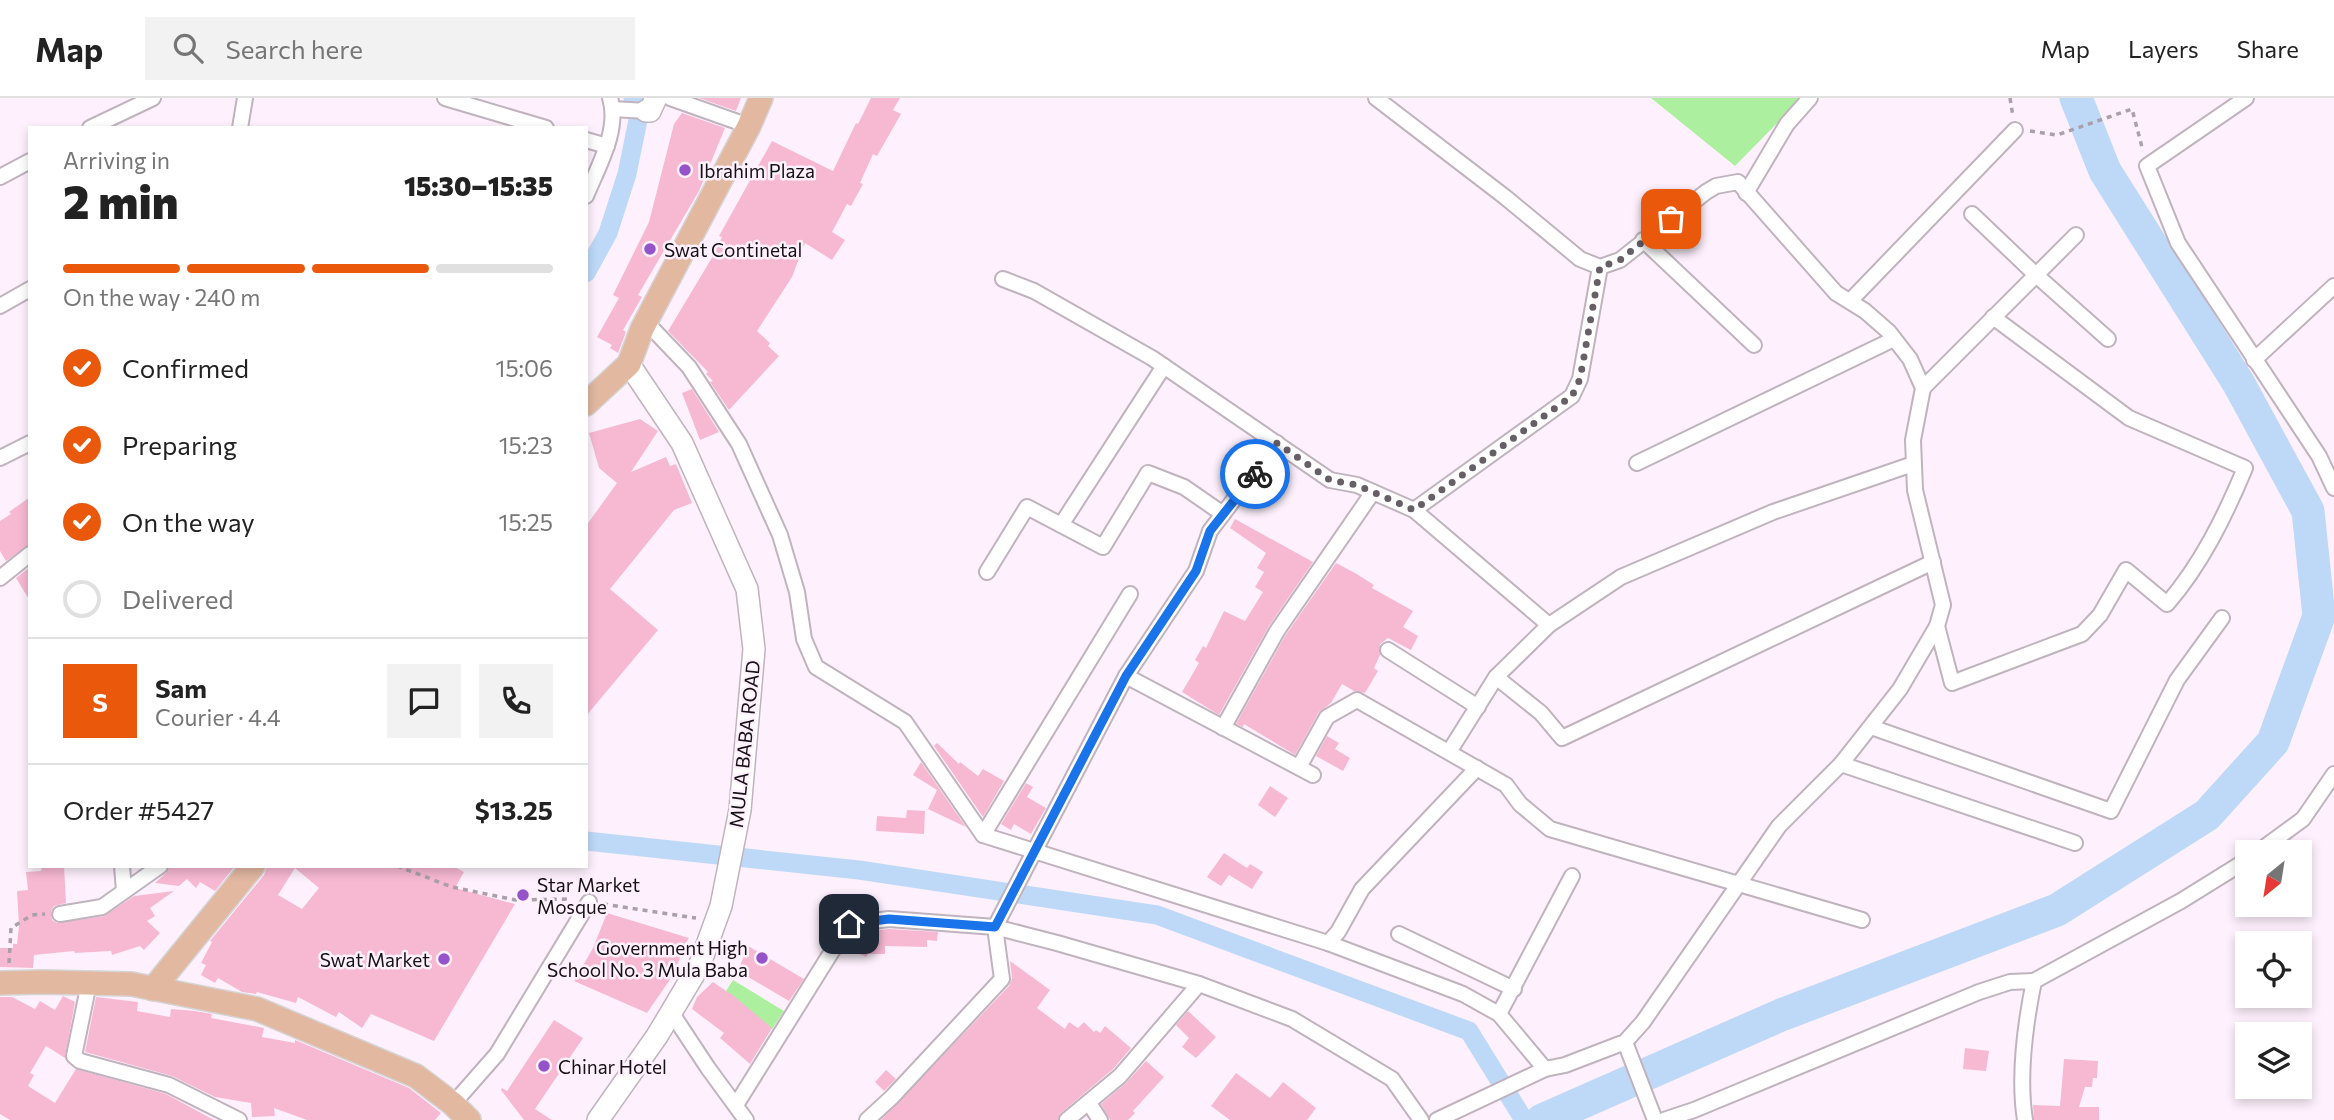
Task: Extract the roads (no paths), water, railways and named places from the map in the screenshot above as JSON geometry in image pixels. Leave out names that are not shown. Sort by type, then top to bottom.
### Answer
[{"type":"main road","points":[[588,402],[629,364],[645,321],[748,126],[759,98]]},
{"type":"main road","name":"MULA BABA ROAD","points":[[598,1120],[700,964],[718,914],[740,810],[754,649],[747,589],[682,443],[629,364]]},
{"type":"main road","points":[[153,989],[251,868]]},
{"type":"main road","points":[[4,983],[131,984],[257,1009],[416,1076],[461,1112]]},
{"type":"street","points":[[94,126],[153,98]]},
{"type":"street","points":[[240,126],[246,98]]},
{"type":"street","points":[[444,98],[539,126]]},
{"type":"street","points":[[670,98],[748,126]]},
{"type":"street","points":[[1376,98],[1505,197],[1580,259],[1600,267],[1620,260],[1716,186],[1738,182],[1836,293],[1866,311],[1894,339],[1910,359],[1923,388]]},
{"type":"street","points":[[1746,193],[1787,124],[1810,98]]},
{"type":"street","points":[[2246,98],[2147,166],[2178,243],[2254,360],[2328,461],[2334,488]]},
{"type":"street","points":[[588,190],[607,146],[614,105],[651,104]]},
{"type":"street","points":[[1850,301],[2015,130]]},
{"type":"street","points":[[588,141],[607,146]]},
{"type":"street","points":[[0,177],[28,162]]},
{"type":"street","points":[[1972,214],[2108,339]]},
{"type":"street","points":[[1437,1120],[1545,1069],[1565,1065],[1625,1042],[1643,1022],[1779,826],[1841,764],[1900,689],[1937,626],[1943,605],[1915,490],[1913,439],[1923,388],[2076,235]]},
{"type":"street","points":[[1643,240],[1754,345]]},
{"type":"street","points":[[1414,510],[1464,466],[1572,396],[1580,379],[1600,267]]},
{"type":"street","points":[[1003,279],[1034,291],[1164,366],[1330,480],[1357,485],[1414,510],[1549,625]]},
{"type":"street","points":[[2254,360],[2334,286]]},
{"type":"street","points":[[0,306],[28,290]]},
{"type":"street","points":[[1937,626],[1952,683],[2082,634],[2100,615],[2126,570],[2167,604],[2181,588],[2210,541],[2245,468],[2129,418],[1993,317]]},
{"type":"street","points":[[645,321],[690,367],[739,444],[780,535],[797,592],[804,639],[816,667],[905,722],[983,835],[1328,943],[1453,990],[1499,1014],[1545,1069]]},
{"type":"street","points":[[1637,463],[1894,339]]},
{"type":"street","points":[[1061,524],[1164,366]]},
{"type":"street","points":[[867,1120],[892,1097],[1002,979],[995,927],[1126,676],[1196,571],[1210,531],[1277,443]]},
{"type":"street","points":[[0,458],[28,444]]},
{"type":"street","points":[[1449,752],[1496,677],[1549,625],[1621,577],[1773,512],[1913,464]]},
{"type":"street","points":[[987,572],[1027,507],[1103,547],[1149,473],[1184,487],[1223,514]]},
{"type":"street","points":[[1223,728],[1277,631],[1373,492]]},
{"type":"street","points":[[0,578],[28,556]]},
{"type":"street","points":[[1496,677],[1541,713],[1562,738],[1933,562]]},
{"type":"street","points":[[983,835],[1130,594]]},
{"type":"street","points":[[1871,727],[2111,811],[2177,680],[2222,618]]},
{"type":"street","points":[[1388,650],[1478,707]]},
{"type":"street","points":[[1126,676],[1313,775]]},
{"type":"street","points":[[1299,767],[1327,717],[1357,700],[1506,785],[1520,804],[1550,829],[1861,920]]},
{"type":"street","points":[[1841,764],[2075,844]]},
{"type":"street","points":[[1328,943],[1338,932],[1363,889],[1477,768]]},
{"type":"street","points":[[2274,840],[2303,819],[2334,775]]},
{"type":"street","points":[[122,868],[124,891]]},
{"type":"street","points":[[60,914],[102,907],[157,868]]},
{"type":"street","points":[[1664,1120],[1695,1110],[1979,992],[2010,982],[2034,981],[2235,868]]},
{"type":"street","points":[[1499,1014],[1572,876]]},
{"type":"street","points":[[461,1112],[589,902]]},
{"type":"street","points":[[736,1105],[849,924],[889,919],[995,927],[1199,984],[1292,1019],[1392,1079],[1421,1120]]},
{"type":"street","points":[[1399,934],[1514,989]]},
{"type":"street","points":[[2025,1120],[2022,1102],[2025,1042],[2034,981]]},
{"type":"street","points":[[89,983],[74,1056],[80,1061],[169,1085],[239,1120]]},
{"type":"street","points":[[1067,1120],[1120,1076],[1199,984]]},
{"type":"street","points":[[671,1012],[746,1120]]},
{"type":"street","points":[[1625,1042],[1654,1120]]},
{"type":"street","points":[[1089,1103],[1100,1120]]},
{"type":"waterway","points":[[588,269],[608,233],[627,174],[638,120],[633,98]]},
{"type":"waterway","points":[[1542,1120],[1781,1015],[2057,910],[2207,815],[2273,742],[2319,616],[2308,511],[2239,384],[2105,171],[2076,98]]},
{"type":"waterway","points":[[588,841],[859,870],[1157,915],[1469,1031],[1524,1120]]},
{"type":"place","name":"Ibrahim Plaza","points":[[685,170]]},
{"type":"place","name":"Swat Continetal","points":[[650,249]]},
{"type":"place","name":"Star Market Mosque","points":[[523,895]]},
{"type":"place","name":"Government High School No. 3 Mula Baba","points":[[762,958]]},
{"type":"place","name":"Swat Market","points":[[444,959]]},
{"type":"place","name":"Chinar Hotel","points":[[544,1066]]}]
